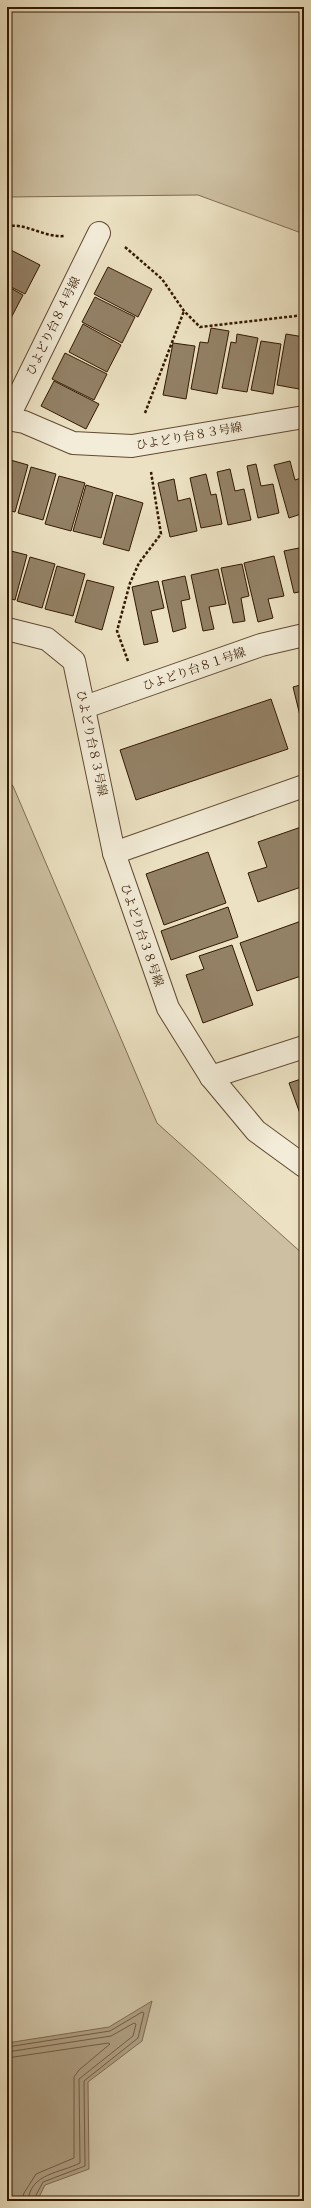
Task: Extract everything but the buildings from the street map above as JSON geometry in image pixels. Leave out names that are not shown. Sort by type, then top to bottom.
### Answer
[{"type":"street","name":"ひよどり台８４号線","points":[[7,419],[99,233]]},
{"type":"street","name":"ひよどり台８３号線","points":[[7,419],[24,422],[73,443],[139,445],[304,416]]},
{"type":"street","name":"ひよどり台８３号線","points":[[7,629],[47,639],[74,661],[85,707],[114,853]]},
{"type":"street","name":"ひよどり台８１号線","points":[[85,707],[261,645],[304,635]]},
{"type":"street","points":[[114,853],[304,786]]},
{"type":"street","name":"ひよどり台３８号線","points":[[114,853],[168,1008],[211,1077],[256,1131],[304,1166]]},
{"type":"street","points":[[211,1077],[304,1047]]},
{"type":"path","points":[[7,227],[14,224],[53,237],[99,233],[121,244],[162,279],[184,310],[200,327],[304,315]]},
{"type":"path","points":[[137,688],[118,631],[133,576],[139,563],[161,534],[139,445],[184,310]]},
{"type":"shaded area","points":[[7,7],[304,7],[304,234],[198,195],[7,197]]},
{"type":"shaded area","points":[[7,779],[13,786],[157,1123],[304,1255],[304,2201],[7,2201]]},
{"type":"water","points":[[152,2001],[142,2041],[88,2082],[89,2169],[45,2185],[37,2201],[7,2201],[7,2043],[109,2027]]}]
